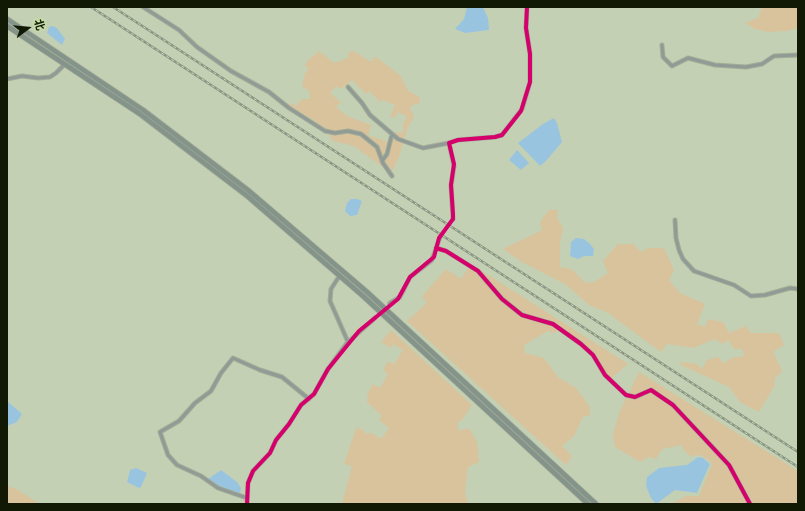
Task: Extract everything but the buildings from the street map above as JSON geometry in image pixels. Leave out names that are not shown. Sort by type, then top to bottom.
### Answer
[{"type":"main road","points":[[7,19],[143,110],[249,191],[367,292],[596,504]]},
{"type":"main road","points":[[7,26],[119,99],[192,153],[340,275],[588,504]]},
{"type":"street","points":[[143,7],[179,30],[197,47],[231,71],[269,92],[289,108],[325,131],[333,133],[348,131],[362,134],[377,147],[382,161],[392,176]]},
{"type":"street","points":[[348,88],[362,102],[370,115],[398,139],[423,148],[458,140],[495,138],[502,135],[521,112],[530,82],[530,54],[526,28],[527,7]]},
{"type":"street","points":[[662,45],[663,57],[672,66],[688,58],[715,65],[746,67],[762,64],[774,56],[798,55]]},
{"type":"street","points":[[7,79],[22,76],[38,78],[50,77],[55,75],[65,64]]},
{"type":"street","points":[[382,161],[387,154],[392,134]]},
{"type":"street","points":[[449,143],[454,164],[451,185],[453,218]]},
{"type":"street","points":[[675,220],[676,237],[679,250],[683,259],[694,271],[734,285],[750,296],[765,295],[790,288],[798,289]]},
{"type":"street","points":[[390,303],[400,297],[410,277],[432,260],[440,237]]},
{"type":"street","points":[[436,248],[446,251],[478,270],[502,299],[522,314],[553,324],[581,344],[593,355],[605,375],[626,395],[635,397],[651,390],[673,405],[729,465],[750,504]]},
{"type":"street","points":[[340,275],[331,289],[330,301],[348,342]]},
{"type":"street","points":[[247,504],[249,479],[253,471],[270,452],[276,440],[289,424],[301,405],[309,399],[328,368],[348,342],[375,318]]},
{"type":"street","points":[[247,498],[218,488],[200,476],[177,465],[168,455],[164,439],[160,432],[179,420],[195,403],[211,391],[221,373],[233,358],[260,370],[282,377],[309,399]]},
{"type":"shaded area","points":[[762,7],[798,7],[798,28],[787,31],[769,32],[755,29],[745,23],[758,18]]},
{"type":"shaded area","points":[[319,51],[334,63],[348,58],[349,51],[356,52],[369,61],[373,61],[374,57],[376,57],[401,76],[408,91],[420,97],[418,104],[414,104],[410,108],[414,117],[408,127],[398,159],[391,173],[354,146],[333,141],[327,131],[312,119],[289,105],[290,103],[296,106],[302,99],[310,99],[309,91],[302,86],[305,73],[309,69],[305,66],[307,61]],"holes":[[[352,80],[366,94],[369,91],[380,102],[382,100],[395,105],[390,116],[394,118],[398,112],[407,117],[403,123],[403,133],[395,132],[391,143],[368,135],[371,125],[347,116],[336,107],[341,102],[330,93],[336,86],[341,89]]]},
{"type":"shaded area","points":[[549,210],[558,210],[557,218],[563,228],[560,243],[560,267],[571,269],[586,283],[594,282],[608,273],[603,261],[618,244],[633,244],[641,252],[648,248],[664,248],[674,270],[669,280],[680,293],[705,304],[697,324],[705,327],[708,319],[723,322],[729,333],[746,326],[751,333],[779,333],[784,345],[773,352],[782,371],[775,378],[774,387],[759,412],[740,402],[729,387],[679,364],[684,362],[697,364],[702,369],[707,360],[718,357],[724,363],[732,358],[744,356],[742,348],[735,350],[728,340],[722,344],[715,339],[693,348],[667,344],[661,352],[608,313],[589,305],[565,284],[520,261],[503,249],[542,230],[540,222]]},
{"type":"shaded area","points":[[471,264],[628,364],[609,380],[589,352],[558,330],[555,333],[548,331],[524,345],[525,353],[544,358],[558,377],[576,388],[590,407],[590,415],[583,417],[574,436],[562,446],[572,456],[566,465],[407,321],[427,303],[422,296],[446,269],[461,279]]},
{"type":"shaded area","points":[[391,330],[472,405],[462,420],[457,423],[459,431],[469,428],[477,442],[479,462],[468,467],[465,491],[468,504],[342,504],[352,466],[344,464],[356,428],[362,429],[366,434],[372,433],[381,439],[389,428],[379,420],[382,416],[367,402],[368,393],[373,384],[380,388],[388,374],[383,370],[388,361],[394,364],[403,350],[393,344],[391,348],[381,342]]},
{"type":"shaded area","points":[[639,372],[798,471],[798,504],[671,504],[686,496],[699,496],[712,464],[710,461],[699,455],[690,456],[683,449],[682,445],[662,449],[656,459],[649,457],[640,462],[615,447],[613,435],[619,413]]},
{"type":"shaded area","points":[[7,486],[16,489],[40,504],[7,504]]},
{"type":"water","points":[[467,7],[481,7],[484,9],[488,18],[489,30],[465,33],[455,29],[464,19]]},
{"type":"water","points":[[52,26],[57,28],[65,39],[62,45],[47,33],[49,27]]},
{"type":"water","points":[[554,118],[557,123],[562,142],[540,166],[518,143],[543,124]]},
{"type":"water","points":[[517,150],[529,163],[521,170],[509,160]]},
{"type":"water","points":[[351,199],[362,201],[357,215],[350,216],[345,211],[347,203]]},
{"type":"water","points":[[576,238],[584,239],[589,243],[594,249],[593,256],[584,256],[578,259],[570,256],[571,242]]},
{"type":"water","points":[[7,401],[22,414],[17,422],[7,426]]},
{"type":"water","points":[[698,457],[703,458],[710,464],[697,493],[675,490],[656,504],[651,498],[646,486],[647,477],[659,468],[687,465]]},
{"type":"water","points":[[136,468],[147,473],[141,487],[139,488],[127,482],[130,470]]},
{"type":"water","points":[[221,470],[237,482],[241,488],[240,493],[222,489],[208,479]]},
{"type":"tunnel","points":[[440,237],[453,219]]},
{"type":"tunnel","points":[[375,318],[390,303]]},
{"type":"railway","points":[[91,7],[798,467]]},
{"type":"railway","points":[[113,7],[798,452]]},
{"type":"cycle path","points":[[247,504],[248,483],[253,471],[270,453],[276,440],[289,424],[301,405],[314,394],[328,369],[359,331],[398,299],[410,277],[434,257],[439,238],[453,219],[451,185],[454,164],[449,143],[458,140],[502,135],[521,111],[530,82],[530,54],[526,28],[527,7]]},
{"type":"cycle path","points":[[436,248],[446,251],[478,271],[502,299],[522,315],[553,324],[581,344],[593,355],[605,375],[626,395],[635,397],[651,390],[673,405],[729,465],[750,504]]}]
